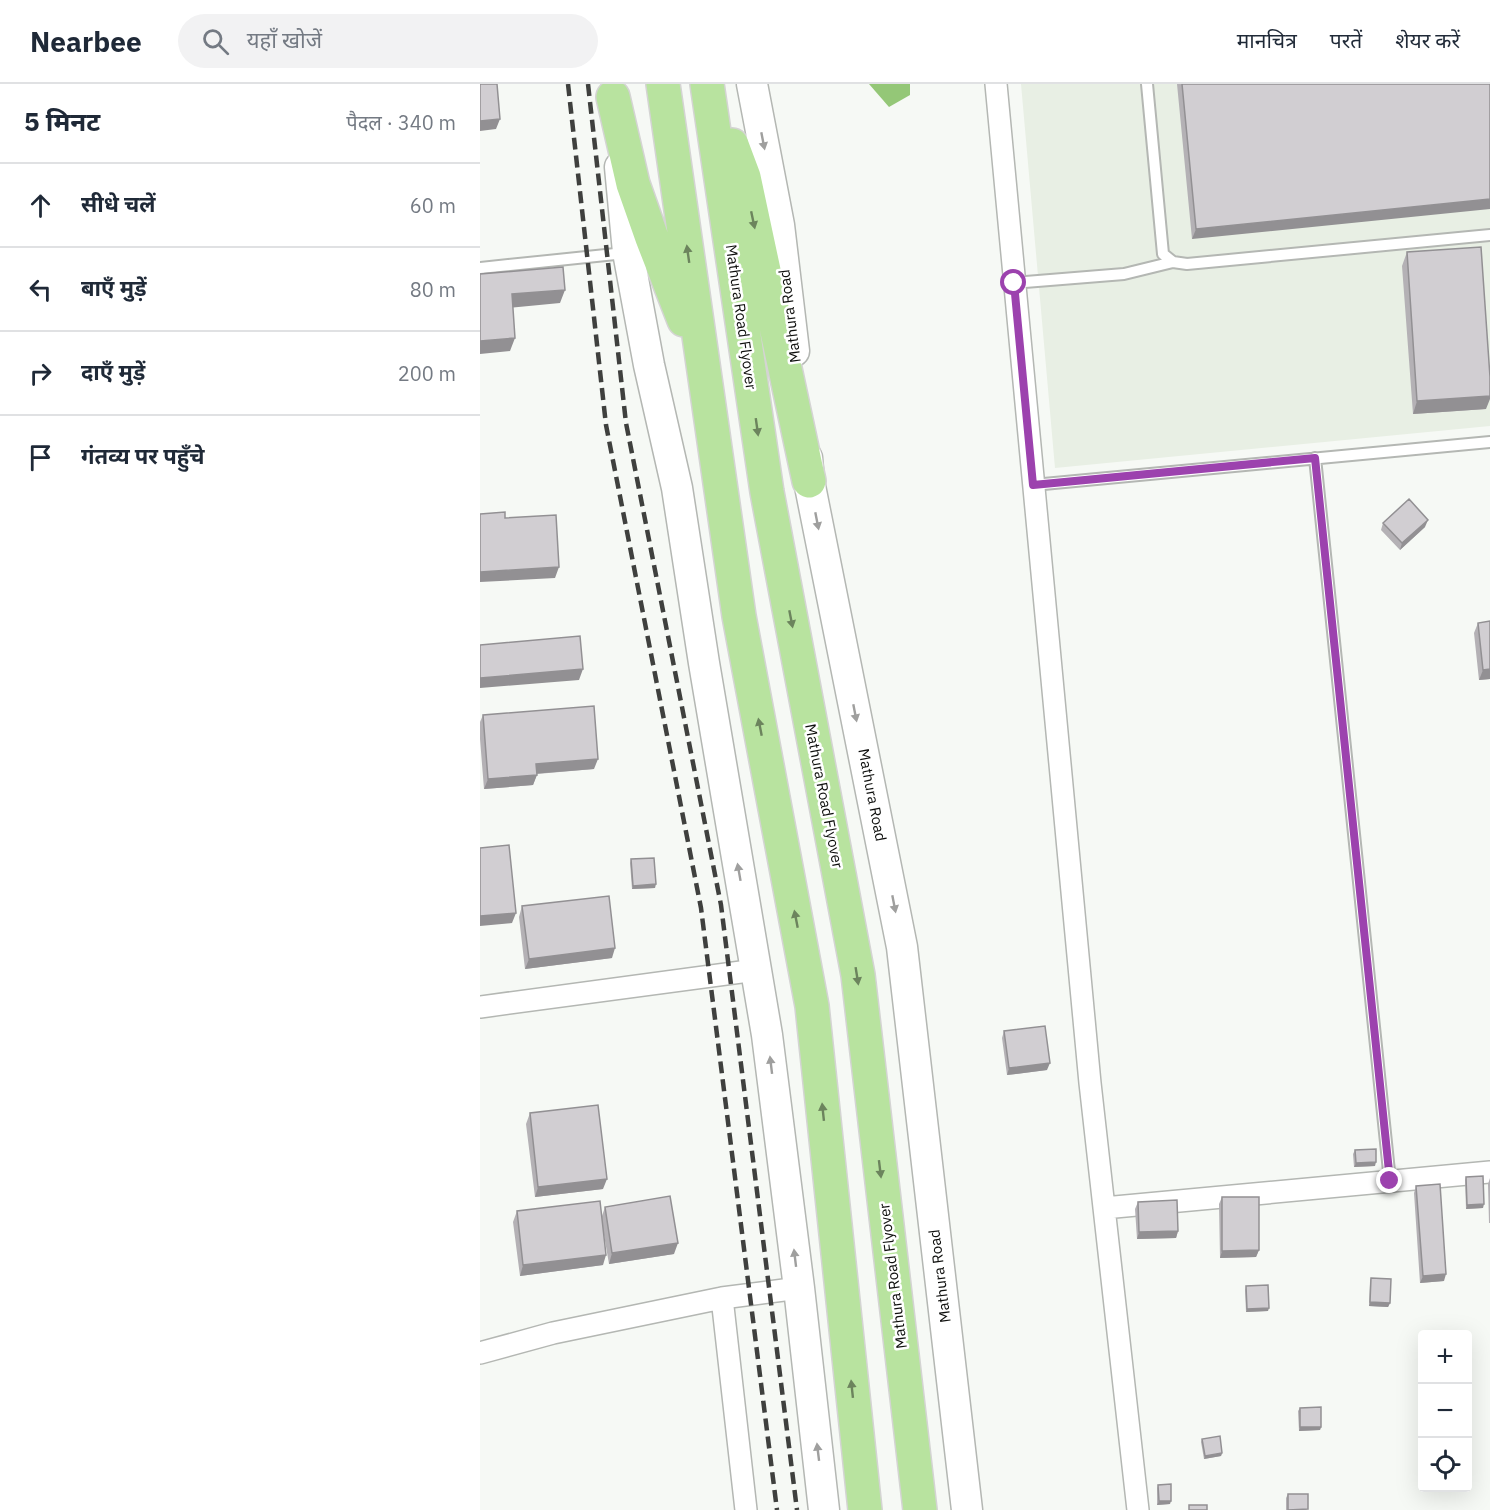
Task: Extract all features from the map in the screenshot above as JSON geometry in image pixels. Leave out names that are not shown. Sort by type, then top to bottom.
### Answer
[{"type":"highway","points":[[663,84],[739,616],[812,1006],[865,1510]]},
{"type":"highway","points":[[709,84],[744,177],[809,481]]},
{"type":"highway","name":"Mathura Road Flyover","points":[[709,84],[767,492],[858,975],[920,1510]]},
{"type":"highway","points":[[612,91],[633,184],[705,375]]},
{"type":"main road","name":"Mathura Road","points":[[752,84],[779,225],[809,481],[902,946],[967,1510]]},
{"type":"main road","points":[[612,91],[628,252],[677,488],[767,1035],[824,1510]]},
{"type":"street","points":[[996,84],[1090,1083],[1138,1510]]},
{"type":"street","points":[[480,1007],[756,969]]},
{"type":"street","points":[[1104,1208],[1490,1172]]},
{"type":"street","points":[[480,1353],[554,1333],[722,1298],[799,1288]]},
{"type":"street","points":[[722,1298],[746,1510]]},
{"type":"lane","points":[[1147,84],[1163,254],[1173,261],[1187,264],[1490,235]]},
{"type":"lane","points":[[480,268],[628,252]]},
{"type":"lane","points":[[1014,283],[1124,274],[1173,261]]},
{"type":"lane","points":[[1033,485],[1490,442]]},
{"type":"lane","points":[[1315,458],[1390,1181]]},
{"type":"shaded area","points":[[869,84],[910,84],[910,95],[889,107]]},
{"type":"shaded area","points":[[1021,84],[1490,84],[1490,426],[1055,468]]},
{"type":"building","points":[[480,84],[497,84],[500,119],[480,121]]},
{"type":"building","points":[[1182,84],[1490,84],[1490,199],[1196,229]]},
{"type":"building","points":[[1481,247],[1490,396],[1417,401],[1407,252]]},
{"type":"building","points":[[563,267],[565,290],[512,294],[515,338],[480,341],[480,274]]},
{"type":"building","points":[[1409,499],[1428,520],[1402,543],[1383,523]]},
{"type":"building","points":[[505,512],[505,518],[556,515],[559,567],[480,572],[480,514]]},
{"type":"building","points":[[1490,621],[1490,669],[1483,670],[1478,623]]},
{"type":"building","points":[[580,636],[583,669],[480,678],[480,645]]},
{"type":"building","points":[[594,706],[598,759],[536,764],[537,775],[488,779],[483,715]]},
{"type":"building","points":[[509,845],[516,913],[480,916],[480,848]]},
{"type":"building","points":[[654,858],[656,884],[633,886],[631,859]]},
{"type":"building","points":[[609,896],[615,948],[529,959],[522,906]]},
{"type":"building","points":[[1045,1026],[1050,1063],[1009,1068],[1004,1031]]},
{"type":"building","points":[[598,1105],[607,1179],[538,1187],[530,1113]]},
{"type":"building","points":[[1376,1149],[1376,1162],[1356,1163],[1355,1150]]},
{"type":"building","points":[[1483,1176],[1484,1204],[1467,1205],[1466,1177]]},
{"type":"building","points":[[1440,1184],[1446,1274],[1423,1276],[1416,1186]]},
{"type":"building","points":[[670,1196],[678,1243],[612,1253],[605,1207]]},
{"type":"building","points":[[1222,1197],[1259,1197],[1259,1250],[1222,1251]]},
{"type":"building","points":[[1177,1200],[1178,1231],[1139,1232],[1138,1202]]},
{"type":"building","points":[[600,1201],[606,1255],[523,1265],[517,1211]]},
{"type":"building","points":[[1371,1278],[1391,1279],[1390,1303],[1370,1302]]},
{"type":"building","points":[[1268,1285],[1269,1308],[1247,1309],[1246,1286]]},
{"type":"building","points":[[1321,1407],[1321,1427],[1300,1427],[1300,1408]]},
{"type":"building","points":[[1220,1436],[1222,1453],[1205,1456],[1202,1439]]},
{"type":"building","points":[[1171,1484],[1171,1501],[1159,1501],[1158,1485]]},
{"type":"building","points":[[1288,1494],[1308,1494],[1308,1509],[1288,1510]]},
{"type":"building","points":[[1189,1505],[1207,1505],[1207,1510],[1189,1510]]},
{"type":"railway","points":[[568,84],[606,425],[701,908],[777,1510]]},
{"type":"railway","points":[[588,84],[626,423],[721,905],[797,1510]]},
{"type":"route","points":[[1014,283],[1033,485],[1315,458],[1390,1181]]}]
